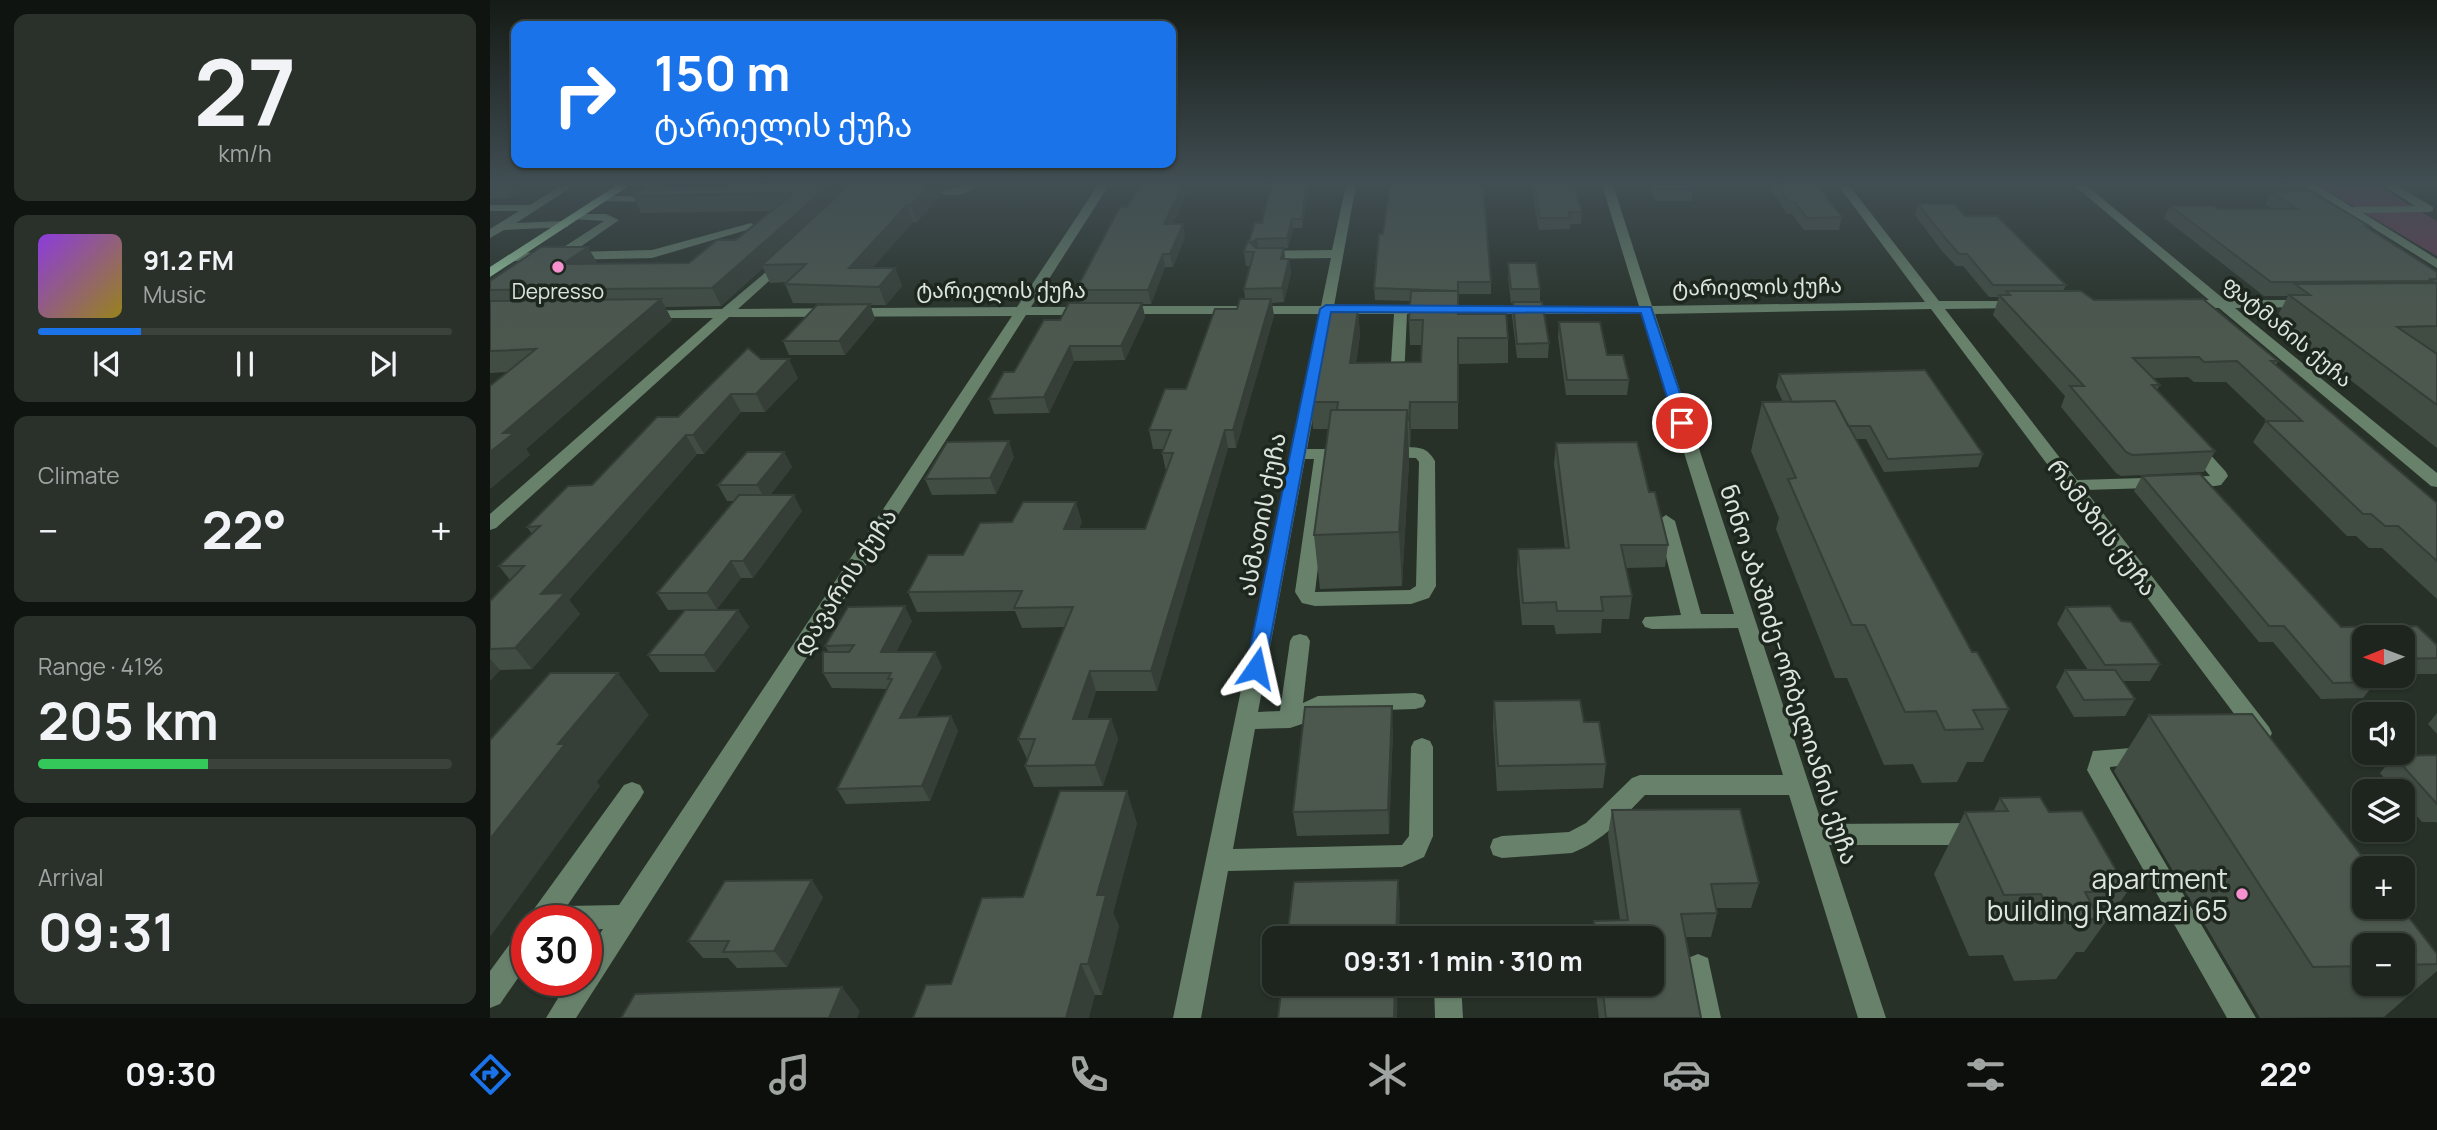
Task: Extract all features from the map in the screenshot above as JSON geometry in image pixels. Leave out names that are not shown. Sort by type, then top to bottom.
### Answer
[{"type":"main road","points":[[490,273],[553,233]]},
{"type":"street","points":[[559,256],[593,233]]},
{"type":"street","points":[[515,257],[652,254],[731,233]]},
{"type":"street","name":"დავარის ქუჩა","points":[[602,954],[1072,233]]},
{"type":"street","name":"ასმათის ქუჩა","points":[[1187,1018],[1342,233]]},
{"type":"street","name":"ნინო აბაშიძე-ორბელიანის ქუჩა","points":[[1622,233],[1872,1018]]},
{"type":"street","name":"რამაზის ქუჩა","points":[[1879,233],[2071,485],[2262,751]]},
{"type":"street","name":"ფატმანის ქუჩა","points":[[2136,233],[2437,482]]},
{"type":"street","points":[[2386,233],[2437,264]]},
{"type":"street","points":[[532,246],[612,244]]},
{"type":"street","points":[[490,524],[798,247]]},
{"type":"street","points":[[1258,255],[1338,254]]},
{"type":"street","points":[[2181,304],[2316,303]]},
{"type":"street","name":"ტარიელის ქუჩა","points":[[629,314],[1326,309],[1646,310],[1932,304],[2042,305]]},
{"type":"street","points":[[1397,379],[1401,309]]},
{"type":"street","points":[[2071,485],[2215,481],[2220,476],[2215,468],[2190,443]]},
{"type":"street","points":[[1297,454],[1420,453],[1424,456],[1427,461],[1426,586],[1422,593],[1411,597],[1315,599],[1307,595],[1323,454]]},
{"type":"street","points":[[1666,521],[1693,621]]},
{"type":"street","points":[[1652,622],[1746,621]]},
{"type":"street","points":[[1290,719],[1300,642]]},
{"type":"street","points":[[1245,721],[1290,719],[1318,704],[1415,701]]},
{"type":"street","points":[[1218,860],[1402,856],[1413,853],[1419,846],[1421,835],[1422,747]]},
{"type":"street","points":[[2173,755],[2101,758],[2098,770],[2242,1018]]},
{"type":"street","points":[[1502,846],[1572,842],[1595,830],[1640,785],[1798,785]]},
{"type":"street","points":[[553,905],[632,792]]},
{"type":"street","points":[[1814,835],[2004,834]]},
{"type":"street","points":[[602,918],[626,917]]},
{"type":"street","points":[[490,994],[511,964]]},
{"type":"street","points":[[1698,967],[1707,1018]]},
{"type":"street","name":"დავარის ქუჩა","points":[[560,1018],[575,996]]},
{"type":"street","points":[[1448,996],[1449,1018]]},
{"type":"shaded area","points":[[2398,233],[2437,233],[2437,256]]},
{"type":"building","points":[[745,233],[775,233],[712,288],[490,290],[490,281],[541,247],[588,247],[563,264],[689,263],[717,240],[736,240]]},
{"type":"building","points":[[797,233],[882,233],[849,268],[895,268],[879,287],[785,284],[806,264],[762,265]]},
{"type":"building","points":[[1106,233],[1179,233],[1170,254],[1163,254],[1148,290],[1076,290]]},
{"type":"building","points":[[1252,233],[1288,233],[1287,238],[1257,239],[1249,242]]},
{"type":"building","points":[[1487,233],[1491,282],[1458,282],[1458,291],[1374,288],[1379,234]]},
{"type":"building","points":[[1941,233],[2014,233],[2066,285],[1993,285],[1967,254],[1959,254]]},
{"type":"building","points":[[2205,233],[2375,233],[2437,272],[2437,279],[2429,279],[2433,281],[2271,282]]},
{"type":"building","points":[[1248,241],[1256,248],[1284,248],[1281,259],[1289,259],[1282,288],[1244,289],[1254,252],[1244,252]]},
{"type":"building","points":[[1508,263],[1536,263],[1540,289],[1511,289]]},
{"type":"building","points":[[2437,283],[2437,326],[2397,327],[2437,354],[2437,405],[2289,295],[2310,295],[2295,284]]},
{"type":"building","points":[[1411,291],[1458,291],[1458,314],[1506,314],[1508,338],[1458,338],[1458,402],[1410,402],[1407,420],[1407,410],[1337,410],[1338,402],[1311,402],[1329,310],[1358,310],[1350,363],[1421,362],[1423,320],[1409,320]]},
{"type":"building","points":[[2006,291],[2081,291],[2094,300],[2203,299],[2278,361],[2271,361],[2437,503],[2437,561],[2398,526],[2385,526],[2371,514],[2363,514],[2266,421],[2302,421],[2237,361],[2204,362],[2199,357],[2133,358],[2160,385],[2152,385],[2215,451],[2132,455],[2126,452],[2070,386],[2084,386],[1999,295],[2010,295]]},
{"type":"building","points":[[661,299],[503,433],[514,433],[490,452],[490,386],[536,349],[490,351],[490,301]]},
{"type":"building","points":[[1240,299],[1271,299],[1233,430],[1225,430],[1151,671],[1090,671],[1073,719],[1111,719],[1095,765],[1025,766],[1035,739],[1018,739],[1073,607],[1014,608],[1022,591],[908,592],[928,555],[963,555],[980,523],[1012,522],[1023,502],[1076,502],[1064,529],[1145,529],[1173,453],[1162,453],[1171,430],[1149,430],[1165,389],[1186,389],[1215,309],[1237,309]]},
{"type":"building","points":[[1513,302],[1542,302],[1549,343],[1517,344]]},
{"type":"building","points":[[1069,303],[1142,303],[1121,346],[1070,346],[1044,397],[989,399],[1004,372],[1014,372],[1044,320],[1060,320]]},
{"type":"building","points":[[870,304],[839,341],[783,341],[817,305]]},
{"type":"building","points":[[1559,322],[1600,322],[1607,355],[1623,355],[1629,380],[1567,380]]},
{"type":"building","points":[[748,348],[761,359],[789,359],[756,394],[731,394],[693,435],[686,435],[541,594],[565,593],[515,648],[490,649],[490,601],[524,566],[499,566],[540,526],[527,527],[568,486],[592,485],[657,417],[678,417]]},
{"type":"building","points":[[1925,370],[1983,454],[1888,459],[1870,426],[1848,426],[1835,401],[1792,402],[1779,374]]},
{"type":"building","points":[[1835,401],[1972,652],[1977,652],[2009,709],[1973,710],[1983,729],[1945,730],[1936,711],[1905,712],[1865,625],[1852,625],[1788,479],[1796,478],[1762,402]]},
{"type":"building","points":[[1331,410],[1407,410],[1399,532],[1314,535]]},
{"type":"building","points":[[1009,441],[990,478],[925,479],[947,442]]},
{"type":"building","points":[[1637,442],[1649,492],[1655,492],[1668,545],[1621,545],[1632,596],[1601,597],[1603,611],[1557,611],[1556,602],[1523,603],[1518,549],[1569,548],[1556,443]]},
{"type":"building","points":[[747,452],[784,452],[757,485],[718,485]]},
{"type":"building","points":[[2200,474],[2341,627],[2352,627],[2352,683],[2333,683],[2284,626],[2269,626],[2142,476]]},
{"type":"building","points":[[739,495],[794,495],[743,561],[731,561],[707,593],[657,593]]},
{"type":"building","points":[[905,606],[881,652],[935,652],[900,718],[951,716],[922,786],[837,789],[892,679],[888,679],[891,673],[823,673],[823,652],[849,652],[854,645],[825,646],[848,607]]},
{"type":"building","points":[[2110,606],[2121,621],[2131,622],[2160,664],[2105,665],[2066,607]]},
{"type":"building","points":[[685,610],[738,610],[704,655],[648,655]]},
{"type":"building","points":[[2415,626],[2437,645],[2437,658],[2415,659]]},
{"type":"building","points":[[2065,670],[2115,670],[2135,699],[2084,700]]},
{"type":"building","points":[[550,673],[618,673],[558,744],[565,744],[490,839],[490,740]]},
{"type":"building","points":[[1580,700],[1584,722],[1599,722],[1606,764],[1498,766],[1494,701]]},
{"type":"building","points":[[1392,706],[1388,810],[1293,812],[1305,707]]},
{"type":"building","points":[[2252,714],[2362,856],[2352,856],[2352,919],[2410,919],[2437,954],[2437,964],[2415,965],[2415,933],[2352,933],[2352,966],[2313,967],[2149,715]]},
{"type":"building","points":[[2437,755],[2437,804],[2402,765],[2415,765],[2415,756]]},
{"type":"building","points":[[1060,791],[1127,791],[1097,895],[1106,895],[1088,964],[1081,964],[1066,1018],[913,1018],[926,985],[951,984],[982,898],[1023,897]]},
{"type":"building","points":[[2040,797],[2049,812],[2082,811],[2128,891],[2085,892],[2099,919],[2054,921],[2041,894],[2004,895],[1965,812],[2008,811],[2000,798]]},
{"type":"building","points":[[1740,809],[1759,883],[1711,884],[1717,913],[1681,914],[1701,1018],[1606,1018],[1603,996],[1664,996],[1664,926],[1595,926],[1594,921],[1628,920],[1612,810]]},
{"type":"building","points":[[812,880],[774,951],[723,952],[729,941],[688,941],[725,881]]},
{"type":"building","points":[[1398,880],[1396,926],[1288,926],[1294,882]]},
{"type":"building","points":[[842,987],[829,1018],[621,1018],[635,994]]},
{"type":"building","points":[[1281,996],[1395,996],[1394,1018],[1278,1018]]},
{"type":"place","name":"Depresso","points":[[558,267]]},
{"type":"place","name":"apartment building Ramazi 65","points":[[2242,894]]},
{"type":"route","points":[[1256,668],[1326,309],[1646,310],[1682,423]]}]
